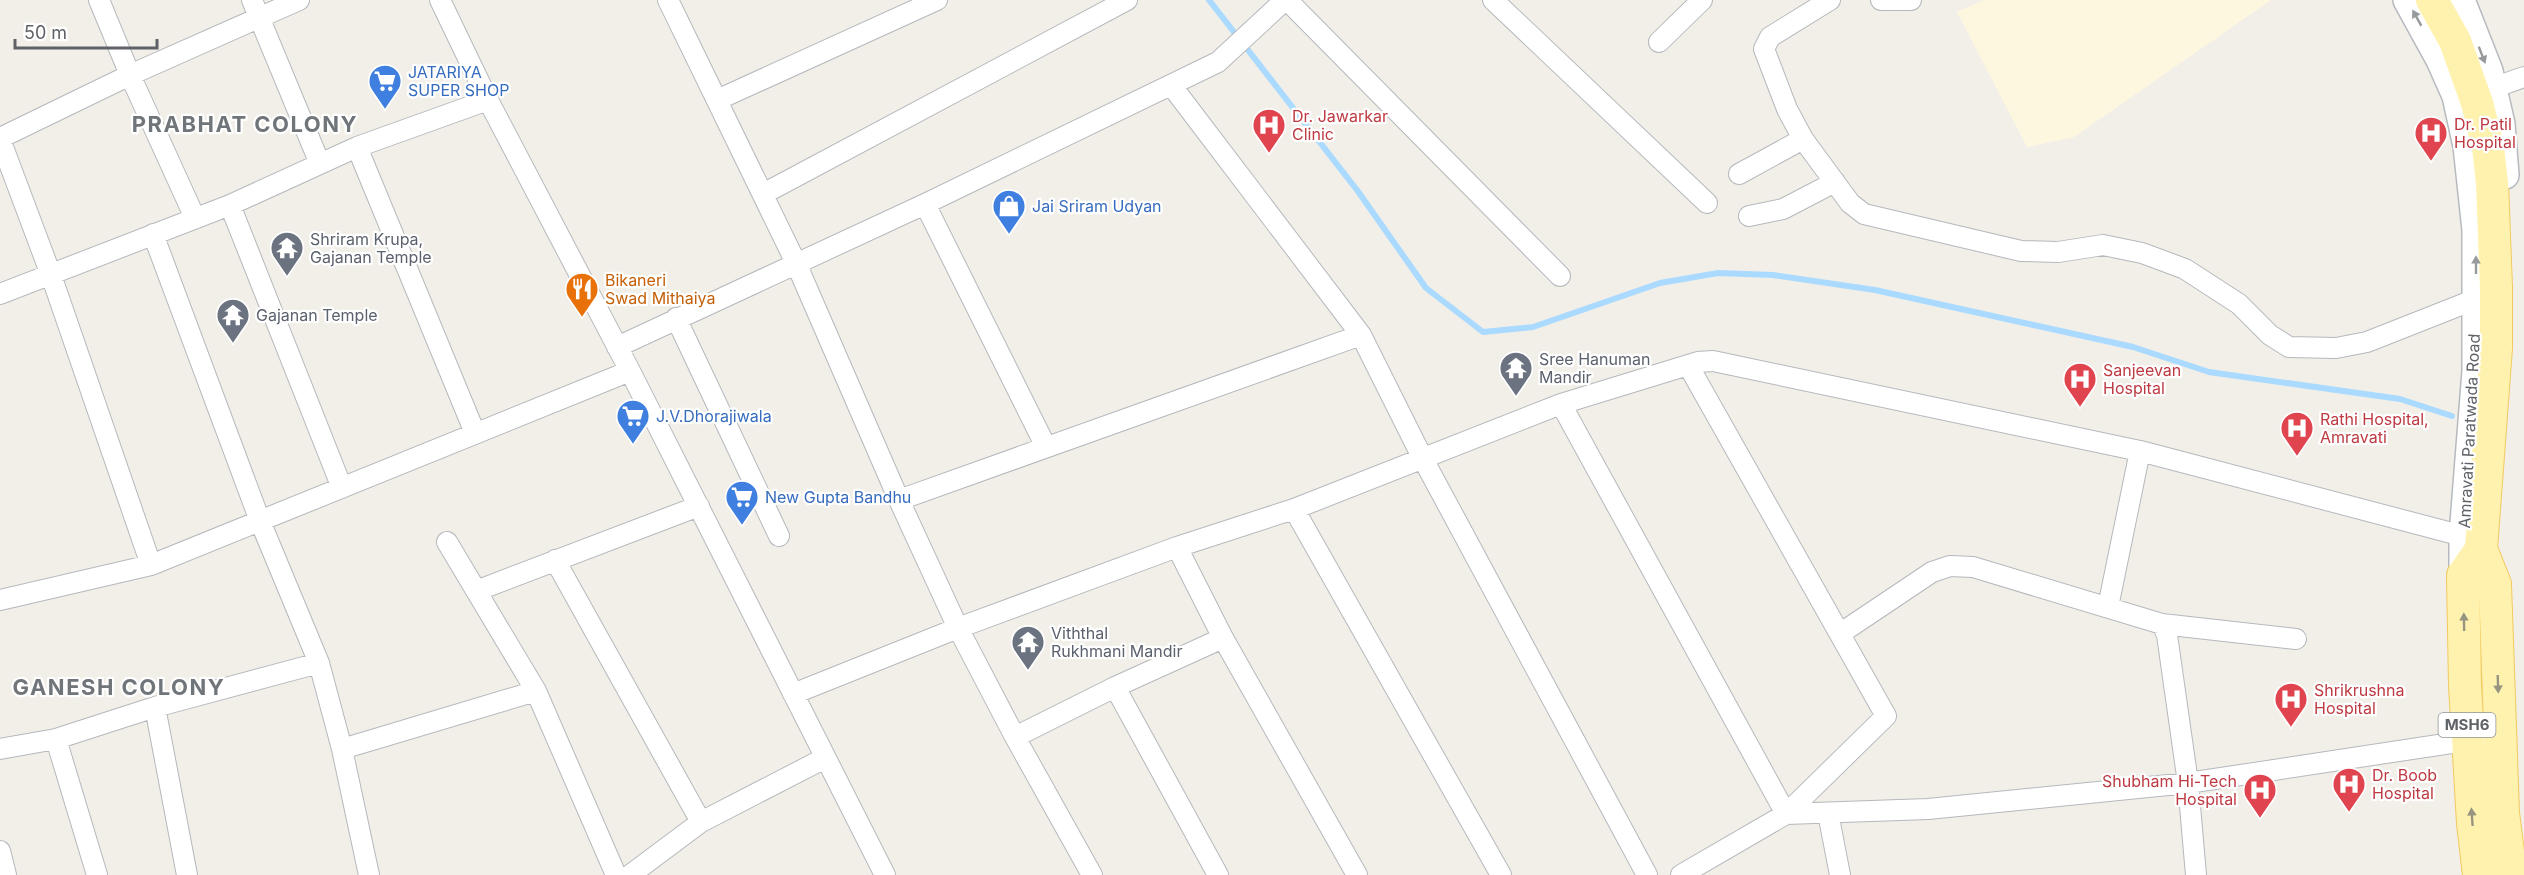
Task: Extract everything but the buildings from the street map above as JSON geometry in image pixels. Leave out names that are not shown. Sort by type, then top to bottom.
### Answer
[{"type":"main road","name":"Amravati Paratwada Road","points":[[2407,0],[2440,60],[2456,96],[2467,146],[2476,230],[2475,540]]},
{"type":"main road","name":"Amravati Paratwada Road","points":[[2432,0],[2455,41],[2477,103],[2488,147],[2492,183],[2496,348],[2475,540]]},
{"type":"main road","name":"MSH6","points":[[2462,0],[2489,71],[2501,124],[2509,229],[2508,372],[2495,584],[2503,813],[2511,875]]},
{"type":"main road","name":"MSH6","points":[[2475,540],[2463,575],[2468,741],[2479,875]]},
{"type":"main road","name":"MSH6","points":[[2475,540],[2495,584]]},
{"type":"street","points":[[99,0],[130,75],[195,218]]},
{"type":"street","points":[[151,565],[51,275],[0,138],[130,75],[256,8],[299,0]]},
{"type":"street","points":[[440,0],[488,100],[630,371],[885,875]]},
{"type":"street","points":[[668,0],[796,263],[899,500],[958,628],[1015,737],[1092,875]]},
{"type":"street","points":[[717,100],[937,0]]},
{"type":"street","points":[[763,194],[1127,0]]},
{"type":"street","points":[[617,347],[925,204],[1218,62],[1261,20],[1286,0],[1560,276]]},
{"type":"street","points":[[1493,0],[1707,203]]},
{"type":"street","points":[[1659,42],[1702,0]]},
{"type":"street","points":[[1830,0],[1770,37],[1764,49],[1786,109],[1803,138],[1850,203],[1864,214],[1952,236],[2038,253],[2103,244],[2142,252],[2185,269],[2239,304],[2270,335],[2289,347],[2336,348],[2367,342],[2476,299]]},
{"type":"street","points":[[1881,0],[1911,0]]},
{"type":"street","points":[[256,8],[320,164]]},
{"type":"street","points":[[2493,88],[2524,77]]},
{"type":"street","points":[[1171,85],[1361,334],[1423,459],[1647,875]]},
{"type":"street","points":[[0,294],[230,205],[357,147],[488,100]]},
{"type":"street","points":[[1739,174],[1803,138]]},
{"type":"street","points":[[357,147],[475,433]]},
{"type":"street","points":[[1749,216],[1783,209],[1835,182]]},
{"type":"street","points":[[925,204],[1046,447]]},
{"type":"street","points":[[230,205],[342,488]]},
{"type":"street","points":[[153,234],[260,521],[319,663],[342,749],[369,875]]},
{"type":"street","points":[[676,318],[779,536]]},
{"type":"street","points":[[899,500],[1361,334]]},
{"type":"street","points":[[793,694],[958,628],[1177,548],[1294,509],[1561,404],[1688,364],[1713,362],[2140,451],[2475,540]]},
{"type":"street","points":[[1681,875],[1786,814],[1886,716],[1688,364]]},
{"type":"street","points":[[1,597],[151,565],[630,371]]},
{"type":"street","points":[[1561,404],[1786,814]]},
{"type":"street","points":[[2108,607],[2140,451]]},
{"type":"street","points":[[477,591],[699,506]]},
{"type":"street","points":[[1294,509],[1502,875]]},
{"type":"street","points":[[447,542],[536,691],[616,875]]},
{"type":"street","points":[[1177,548],[1223,638],[1357,875]]},
{"type":"street","points":[[555,560],[701,822]]},
{"type":"street","points":[[1841,633],[1932,572],[1950,566],[1973,567],[2162,624],[2296,639]]},
{"type":"street","points":[[2162,624],[2167,635],[2188,783],[2196,875]]},
{"type":"street","points":[[1015,737],[1115,687],[1223,638]]},
{"type":"street","points":[[0,750],[56,739],[155,707],[319,663]]},
{"type":"street","points":[[1115,687],[1218,875]]},
{"type":"street","points":[[342,749],[536,691]]},
{"type":"street","points":[[155,707],[187,875]]},
{"type":"street","points":[[1786,814],[1928,809],[2188,783],[2499,735]]},
{"type":"street","points":[[56,739],[97,875]]},
{"type":"street","points":[[630,875],[701,822],[825,758]]},
{"type":"street","points":[[1828,813],[1840,875]]},
{"type":"street","points":[[0,851],[6,875]]},
{"type":"shaded area","points":[[1984,0],[2271,0],[2074,137],[2027,147],[1957,12]]},
{"type":"waterway","points":[[1209,0],[1357,190],[1426,288],[1483,332],[1533,327],[1660,283],[1718,273],[1773,275],[1875,290],[2133,347],[2209,372],[2400,399],[2452,416]]},
{"type":"place","name":"JATARIYA SUPER SHOP","points":[[385,110]]},
{"type":"place","name":"Dr. Jawarkar Clinic","points":[[1269,154]]},
{"type":"place","name":"Dr. Patil Hospital","points":[[2431,162]]},
{"type":"place","name":"Jai Sriram Udyan","points":[[1009,235]]},
{"type":"place","name":"Shriram Krupa, Gajanan Temple","points":[[287,277]]},
{"type":"place","name":"Bikaneri Swad Mithaiya","points":[[582,318]]},
{"type":"place","name":"Gajanan Temple","points":[[233,344]]},
{"type":"place","name":"Sree Hanuman Mandir","points":[[1516,397]]},
{"type":"place","name":"Sanjeevan Hospital","points":[[2080,408]]},
{"type":"place","name":"J.V.Dhorajiwala","points":[[633,445]]},
{"type":"place","name":"Rathi Hospital, Amravati","points":[[2297,457]]},
{"type":"place","name":"New Gupta Bandhu","points":[[742,526]]},
{"type":"place","name":"Viththal Rukhmani Mandir","points":[[1028,671]]},
{"type":"place","name":"Shrikrushna Hospital","points":[[2291,728]]},
{"type":"place","name":"Dr. Boob Hospital","points":[[2349,813]]},
{"type":"place","name":"Shubham Hi-Tech Hospital","points":[[2260,819]]},
{"type":"district","name":"PRABHAT COLONY","points":[[245,124]]},
{"type":"district","name":"GANESH COLONY","points":[[119,687]]}]
